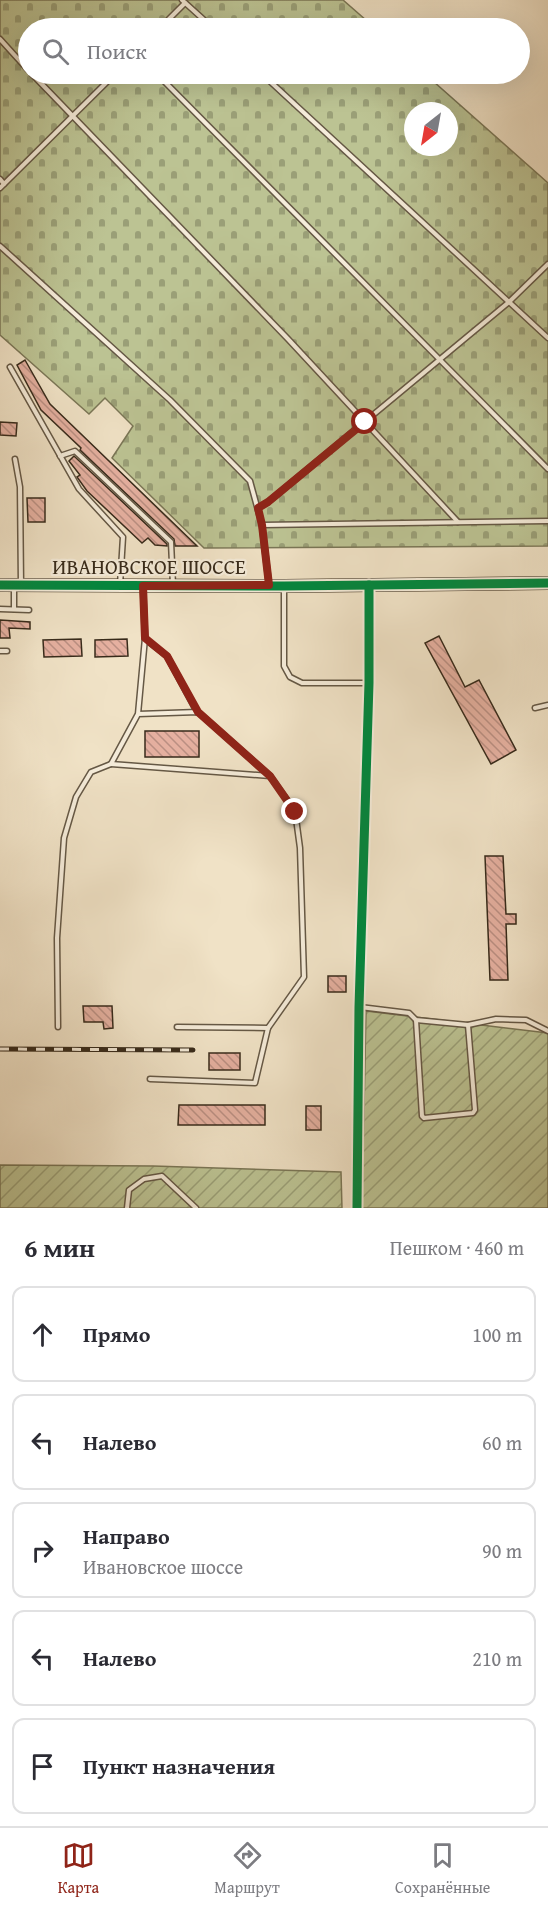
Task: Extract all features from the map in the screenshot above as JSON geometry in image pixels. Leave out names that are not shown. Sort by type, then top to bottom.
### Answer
[{"type":"street","name":"ИВАНОВСКОЕ ШОССЕ","points":[[0,585],[284,586],[548,583]]},
{"type":"street","points":[[357,1208],[359,1007],[369,683],[369,585]]},
{"type":"lane","points":[[169,18],[184,2],[202,18]]},
{"type":"lane","points":[[0,39],[18,59]]},
{"type":"lane","points":[[42,84],[288,339],[458,522]]},
{"type":"lane","points":[[0,188],[105,84]]},
{"type":"lane","points":[[167,84],[548,469]]},
{"type":"lane","points":[[273,84],[548,338]]},
{"type":"lane","points":[[0,179],[4,184]]},
{"type":"lane","points":[[0,246],[170,400],[250,481],[262,525],[269,585]]},
{"type":"lane","points":[[258,508],[509,302],[548,264]]},
{"type":"lane","points":[[10,367],[79,489],[123,537],[120,586]]},
{"type":"lane","points":[[60,456],[75,451],[171,542],[173,586]]},
{"type":"lane","points":[[14,609],[18,586],[20,487],[15,459]]},
{"type":"lane","points":[[262,525],[548,521]]},
{"type":"lane","points":[[111,764],[138,714],[145,638],[143,586]]},
{"type":"lane","points":[[284,586],[284,666],[290,677],[302,683],[369,683]]},
{"type":"lane","points":[[0,609],[29,610]]},
{"type":"lane","points":[[145,638],[167,656],[198,712],[270,776],[295,812],[300,848],[304,977],[268,1028],[255,1083],[150,1079]]},
{"type":"lane","points":[[0,651],[7,651]]},
{"type":"lane","points":[[535,708],[548,705]]},
{"type":"lane","points":[[138,714],[198,712]]},
{"type":"lane","points":[[58,1027],[57,938],[64,838],[76,797],[91,772],[111,764],[270,776]]},
{"type":"lane","points":[[359,1007],[409,1013],[416,1020],[468,1025],[496,1019],[526,1020],[548,1031]]},
{"type":"lane","points":[[416,1020],[422,1116],[424,1118],[473,1113],[475,1110],[468,1025]]},
{"type":"lane","points":[[177,1027],[268,1028]]},
{"type":"lane","points":[[127,1208],[129,1190],[144,1179],[162,1176],[196,1208]]},
{"type":"green space","points":[[0,0],[343,0],[364,18],[18,18],[18,84],[436,84],[457,102],[404,102],[404,156],[458,156],[458,103],[548,183],[548,546],[204,548],[112,458],[133,426],[105,398],[89,414],[0,335]]},
{"type":"green space","points":[[366,1011],[548,1033],[548,1208],[362,1208]]},
{"type":"green space","points":[[0,1165],[153,1166],[341,1172],[342,1208],[0,1208]]},
{"type":"building","points":[[25,360],[50,404],[197,546],[175,546],[174,539],[41,410],[17,365]]},
{"type":"building","points":[[0,422],[17,423],[16,436],[0,435]]},
{"type":"building","points":[[74,456],[167,546],[155,545],[148,538],[142,543],[87,491],[77,477],[80,475],[69,461]]},
{"type":"building","points":[[27,498],[45,498],[45,522],[28,522]]},
{"type":"building","points":[[0,620],[30,622],[30,629],[9,628],[10,638],[0,638]]},
{"type":"building","points":[[439,636],[465,687],[479,680],[516,750],[491,764],[425,643]]},
{"type":"building","points":[[81,639],[82,656],[44,657],[43,640]]},
{"type":"building","points":[[127,639],[128,656],[95,657],[95,640]]},
{"type":"building","points":[[145,731],[199,731],[199,757],[145,757]]},
{"type":"building","points":[[485,856],[503,856],[506,914],[516,914],[516,924],[506,924],[508,980],[490,980]]},
{"type":"building","points":[[328,976],[346,976],[346,992],[328,992]]},
{"type":"building","points":[[83,1006],[112,1006],[113,1028],[104,1029],[103,1022],[84,1022]]},
{"type":"building","points":[[209,1053],[240,1053],[240,1070],[209,1070]]},
{"type":"building","points":[[179,1105],[265,1105],[265,1125],[178,1125]]},
{"type":"building","points":[[306,1106],[321,1106],[321,1130],[306,1130]]},
{"type":"railway","points":[[0,1049],[193,1050]]},
{"type":"cycle path","points":[[0,585],[284,586],[548,583]]},
{"type":"cycle path","points":[[357,1208],[359,1007],[369,683],[369,585]]},
{"type":"route","points":[[295,812],[270,776],[198,712],[167,656],[145,638],[143,586],[269,585],[258,508],[365,422]]}]
